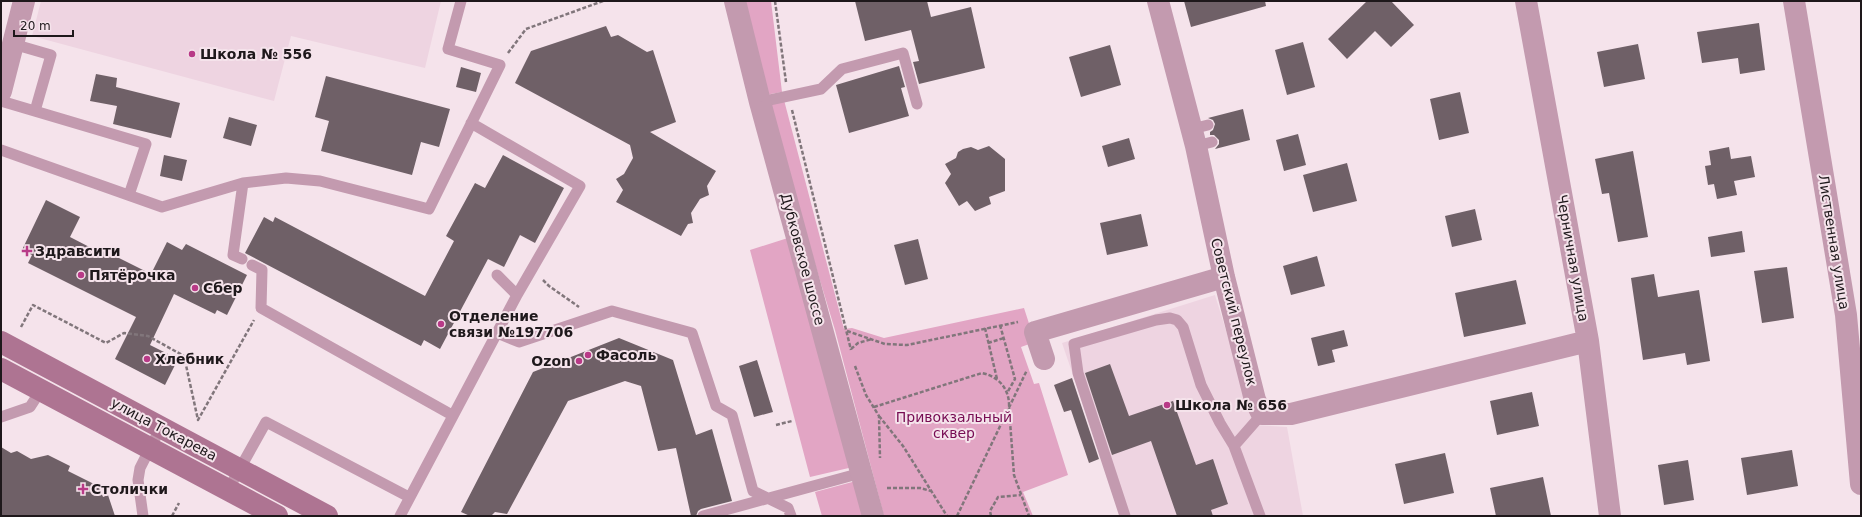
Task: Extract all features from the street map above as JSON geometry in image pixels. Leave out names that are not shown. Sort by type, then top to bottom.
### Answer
[{"type":"main road","name":"улица Токарева","points":[[1,342],[327,516]]},
{"type":"main road","name":"улица Токарева","points":[[1,369],[277,516]]},
{"type":"street","name":"Дубковское шоссе","points":[[734,1],[760,102],[871,469],[873,516]]},
{"type":"street","name":"Советский переулок","points":[[1158,1],[1202,136],[1224,277],[1255,400],[1262,414]]},
{"type":"street","name":"Черничная улица","points":[[1526,1],[1588,341],[1610,516]]},
{"type":"street","name":"Лиственная улица","points":[[1794,1],[1854,314],[1861,484]]},
{"type":"street","points":[[1,91],[13,44],[21,2]]},
{"type":"street","points":[[1044,359],[1035,332],[1224,277]]},
{"type":"street","points":[[1262,414],[1291,414],[1588,341]]},
{"type":"lane","points":[[1,150],[162,207],[243,183],[286,178],[320,181],[429,209],[500,65],[448,49],[461,1]]},
{"type":"lane","points":[[13,44],[51,55],[35,111]]},
{"type":"lane","points":[[760,102],[821,89],[842,69],[903,53],[917,104]]},
{"type":"lane","points":[[1,101],[146,144],[129,195]]},
{"type":"lane","points":[[400,516],[452,415],[517,295],[580,186],[471,123]]},
{"type":"lane","points":[[242,259],[233,255],[243,183]]},
{"type":"lane","points":[[252,265],[262,270],[261,308],[452,415]]},
{"type":"lane","points":[[497,275],[517,295]]},
{"type":"lane","points":[[497,333],[519,342],[612,311],[692,333],[716,406],[732,415],[753,491],[788,508],[791,516]]},
{"type":"lane","points":[[1125,516],[1078,373],[1074,344],[1156,320],[1170,318],[1177,320],[1183,327],[1201,385],[1220,423],[1234,446],[1260,516]]},
{"type":"lane","points":[[1,417],[30,407],[40,390]]},
{"type":"lane","points":[[1234,446],[1262,414]]},
{"type":"lane","points":[[228,490],[266,422],[409,497]]},
{"type":"lane","points":[[142,516],[138,480],[140,468],[161,428]]},
{"type":"lane","points":[[702,516],[871,469]]},
{"type":"path","points":[[500,65],[526,29],[604,1]]},
{"type":"path","points":[[775,1],[788,95],[853,356]]},
{"type":"path","points":[[532,269],[549,286],[594,317]]},
{"type":"path","points":[[22,328],[33,305],[106,343],[124,332],[148,336],[184,356],[198,420],[261,308]]},
{"type":"path","points":[[847,331],[885,344],[907,345],[1016,321],[1035,332]]},
{"type":"path","points":[[1000,325],[1015,379],[1007,394]]},
{"type":"path","points":[[985,328],[997,379]]},
{"type":"path","points":[[988,342],[1004,338]]},
{"type":"path","points":[[851,350],[858,343],[873,339]]},
{"type":"path","points":[[957,516],[1028,367],[1044,359]]},
{"type":"path","points":[[854,363],[866,395],[879,416],[903,446],[947,516]]},
{"type":"path","points":[[874,408],[982,373],[997,379],[1004,386],[1009,398],[1014,475],[1029,516]]},
{"type":"path","points":[[871,469],[879,416]]},
{"type":"path","points":[[776,425],[792,421]]},
{"type":"path","points":[[881,488],[920,488],[932,491]]},
{"type":"path","points":[[991,516],[990,511],[998,497],[1021,495]]},
{"type":"path","points":[[172,516],[179,503]]},
{"type":"shaded area","name":"Школа № 556","points":[[41,1],[441,1],[425,68],[291,36],[274,101],[32,36]]},
{"type":"shaded area","name":"Школа № 656","points":[[1215,295],[1248,402],[1253,425],[1287,427],[1303,516],[1120,516],[1076,377],[1074,378],[1062,343]]},
{"type":"green space","points":[[740,1],[771,1],[782,92],[765,95]]},
{"type":"green space","name":"Привокзальный сквер","points":[[784,100],[844,329],[852,328],[884,338],[1024,308],[1035,342],[1021,347],[1034,384],[1039,383],[1068,475],[1023,492],[1033,516],[884,516],[835,330],[767,105]]},
{"type":"green space","points":[[791,237],[853,467],[810,477],[750,250]]},
{"type":"green space","points":[[856,481],[865,516],[822,516],[815,492]]},
{"type":"building","points":[[855,1],[927,1],[931,17],[971,7],[985,68],[919,84],[913,62],[919,61],[911,30],[865,41]]},
{"type":"building","points":[[1184,1],[1265,1],[1266,6],[1191,27]]},
{"type":"building","points":[[1367,1],[1391,1],[1414,25],[1391,47],[1375,31],[1347,59],[1328,39]]},
{"type":"building","points":[[1759,23],[1765,70],[1740,74],[1738,58],[1702,63],[1697,32]]},
{"type":"building","points":[[606,26],[611,37],[618,35],[647,52],[653,50],[676,122],[650,132],[716,171],[707,186],[709,195],[700,199],[691,213],[693,223],[688,224],[681,236],[616,202],[623,190],[616,179],[624,174],[633,158],[630,145],[515,83],[531,51]]},
{"type":"building","points":[[1303,42],[1315,87],[1287,95],[1275,50]]},
{"type":"building","points":[[1638,44],[1645,79],[1604,87],[1597,52]]},
{"type":"building","points":[[1110,45],[1121,85],[1081,97],[1069,57]]},
{"type":"building","points":[[899,66],[905,87],[901,88],[909,116],[849,133],[836,85]]},
{"type":"building","points":[[461,67],[481,73],[476,92],[456,87]]},
{"type":"building","points":[[96,74],[117,78],[116,87],[180,103],[171,138],[113,124],[117,106],[90,101]]},
{"type":"building","points":[[326,76],[450,109],[439,147],[421,142],[412,175],[321,151],[329,121],[315,117]]},
{"type":"building","points":[[1460,92],[1469,133],[1439,140],[1430,99]]},
{"type":"building","points":[[1243,109],[1250,140],[1215,149],[1219,144],[1219,140],[1214,135],[1210,135],[1210,132],[1213,130],[1215,124],[1213,120],[1208,118]]},
{"type":"building","points":[[229,117],[257,125],[251,146],[223,138]]},
{"type":"building","points":[[1298,134],[1306,165],[1284,171],[1276,140]]},
{"type":"building","points":[[1129,138],[1135,159],[1108,167],[1102,146]]},
{"type":"building","points":[[989,146],[1005,159],[1005,191],[989,197],[991,204],[975,211],[967,201],[959,206],[945,183],[951,174],[945,164],[956,158],[958,152],[963,149],[971,147],[978,150]]},
{"type":"building","points":[[1729,147],[1731,159],[1751,156],[1755,177],[1734,181],[1737,195],[1717,199],[1714,184],[1708,185],[1705,166],[1711,165],[1709,151]]},
{"type":"building","points":[[1633,151],[1648,237],[1618,242],[1609,193],[1602,194],[1595,159]]},
{"type":"building","points":[[164,155],[187,160],[182,181],[160,176]]},
{"type":"building","points":[[503,155],[564,188],[535,243],[520,235],[504,267],[488,259],[440,349],[424,340],[421,346],[245,253],[264,217],[273,222],[275,217],[425,296],[454,241],[446,236],[475,183],[485,188]]},
{"type":"building","points":[[1347,163],[1357,201],[1313,212],[1303,175]]},
{"type":"building","points":[[46,200],[80,217],[70,237],[101,253],[103,250],[151,274],[167,242],[182,250],[186,244],[247,275],[227,315],[217,310],[215,314],[174,294],[150,345],[178,359],[165,385],[115,359],[136,317],[28,263],[32,255],[22,250]]},
{"type":"building","points":[[1475,209],[1482,240],[1452,247],[1445,216]]},
{"type":"building","points":[[1141,214],[1148,246],[1107,255],[1100,223]]},
{"type":"building","points":[[1742,231],[1745,252],[1711,257],[1708,237]]},
{"type":"building","points":[[918,239],[928,279],[905,285],[894,245]]},
{"type":"building","points":[[1317,256],[1325,286],[1291,295],[1283,266]]},
{"type":"building","points":[[1787,267],[1794,318],[1762,323],[1754,271]]},
{"type":"building","points":[[1654,274],[1658,297],[1699,290],[1710,361],[1687,365],[1685,353],[1643,360],[1631,278]]},
{"type":"building","points":[[1516,280],[1526,324],[1464,337],[1455,293]]},
{"type":"building","points":[[1344,330],[1348,346],[1332,350],[1335,362],[1318,366],[1311,338]]},
{"type":"building","points":[[619,338],[673,360],[696,435],[712,429],[732,501],[701,509],[698,511],[696,516],[691,516],[676,448],[658,451],[641,386],[625,381],[568,401],[507,514],[495,512],[491,516],[470,516],[461,512],[533,372]]},
{"type":"building","points":[[757,360],[773,412],[754,417],[739,366]]},
{"type":"building","points":[[1110,364],[1129,416],[1173,401],[1196,465],[1213,459],[1228,504],[1211,510],[1213,516],[1177,516],[1151,441],[1112,455],[1085,373]]},
{"type":"building","points":[[1072,378],[1099,459],[1089,463],[1071,410],[1064,412],[1054,385]]},
{"type":"building","points":[[1532,392],[1539,426],[1497,435],[1490,401]]},
{"type":"building","points":[[1,447],[11,453],[17,451],[31,459],[48,455],[70,466],[68,471],[100,487],[103,497],[108,495],[115,516],[1,516]]},
{"type":"building","points":[[1792,450],[1798,486],[1747,495],[1741,458]]},
{"type":"building","points":[[1445,453],[1454,493],[1404,504],[1395,464]]},
{"type":"building","points":[[1688,460],[1694,500],[1664,505],[1658,465]]},
{"type":"building","points":[[1543,477],[1551,516],[1496,516],[1490,488]]},
{"type":"place","name":"Школа № 556","points":[[192,54]]},
{"type":"place","name":"Здравсити","points":[[27,251]]},
{"type":"place","name":"Пятёрочка","points":[[81,275]]},
{"type":"place","name":"Сбер","points":[[195,288]]},
{"type":"place","name":"Отделение связи №197706","points":[[441,324]]},
{"type":"place","name":"Фасоль","points":[[588,355]]},
{"type":"place","name":"Хлебник","points":[[147,359]]},
{"type":"place","name":"Ozon","points":[[579,361]]},
{"type":"place","name":"Школа № 656","points":[[1167,405]]},
{"type":"place","name":"Столички","points":[[83,489]]}]
